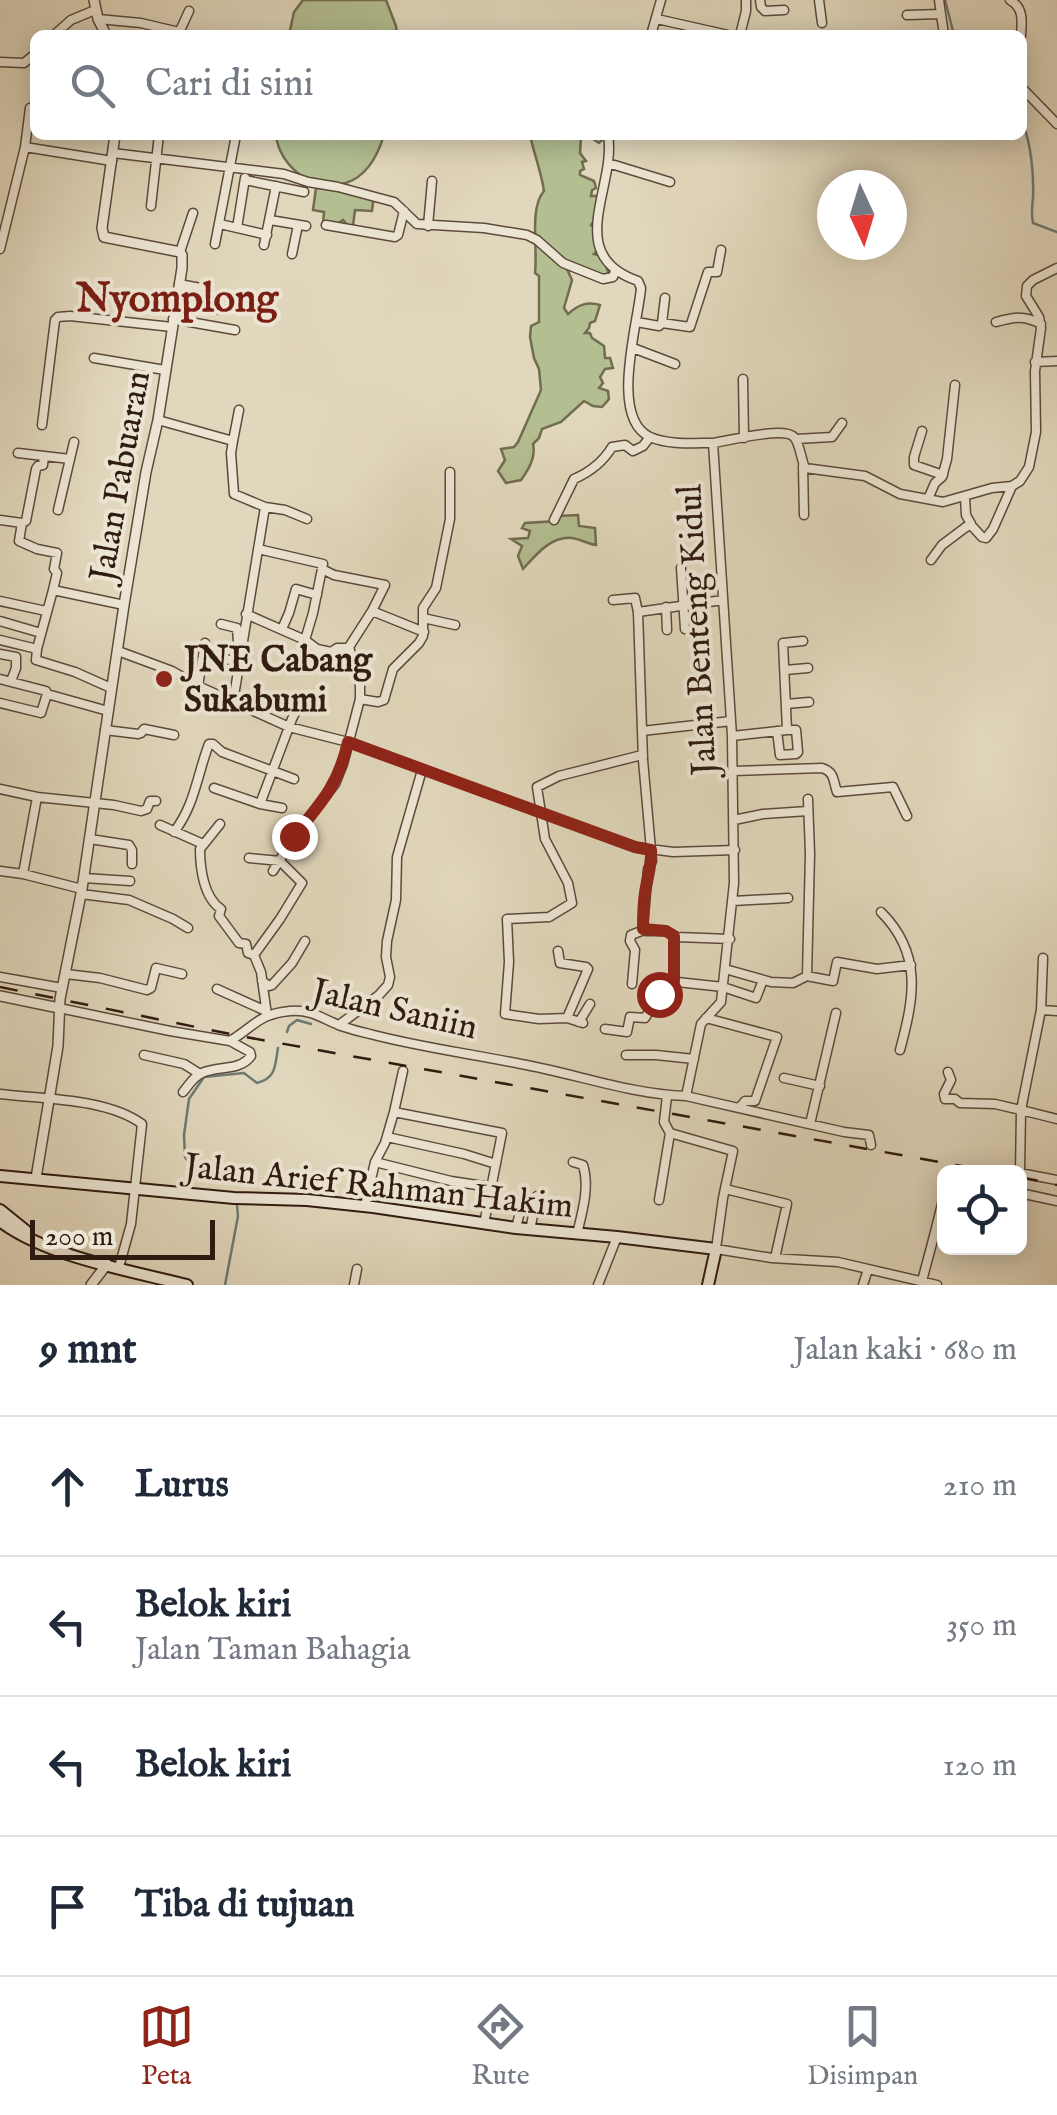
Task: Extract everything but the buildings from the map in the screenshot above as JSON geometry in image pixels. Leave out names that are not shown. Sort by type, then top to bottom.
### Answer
[{"type":"main road","name":"Jalan Arief Rahman Hakim","points":[[0,1176],[234,1198],[307,1200],[530,1230],[716,1249]]},
{"type":"main road","points":[[0,1210],[34,1239],[54,1250],[187,1285]]},
{"type":"main road","points":[[0,1221],[26,1239],[34,1239]]},
{"type":"main road","points":[[708,1285],[716,1249]]},
{"type":"street","points":[[653,30],[661,0]]},
{"type":"street","points":[[741,30],[746,0]]},
{"type":"street","points":[[760,0],[764,11],[784,10]]},
{"type":"street","points":[[820,0],[822,24]]},
{"type":"street","points":[[939,0],[943,30]]},
{"type":"street","points":[[1010,0],[1021,12],[1021,30]]},
{"type":"street","points":[[60,30],[71,20],[96,10],[163,30]]},
{"type":"street","points":[[180,30],[189,11]]},
{"type":"street","points":[[907,15],[941,14]]},
{"type":"street","points":[[657,19],[704,30]]},
{"type":"street","points":[[0,62],[24,63],[30,58]]},
{"type":"street","points":[[1027,93],[1057,124]]},
{"type":"street","points":[[0,249],[28,147],[30,108]]},
{"type":"street","points":[[114,140],[104,237],[180,252],[193,213]]},
{"type":"street","points":[[151,206],[158,140]]},
{"type":"street","points":[[215,244],[235,140]]},
{"type":"street","name":"Jalan Benteng Kidul","points":[[609,140],[598,232],[605,260],[615,271],[640,285],[628,377],[628,399],[634,418],[650,437],[713,444],[732,736],[735,850],[723,987]]},
{"type":"street","points":[[28,147],[229,168],[304,192]]},
{"type":"street","points":[[608,163],[670,182]]},
{"type":"street","points":[[246,175],[278,172],[386,199],[413,222],[428,226],[484,228],[527,235],[567,265],[602,279],[613,278],[615,271]]},
{"type":"street","points":[[237,228],[246,175]]},
{"type":"street","points":[[428,226],[432,181]]},
{"type":"street","points":[[264,245],[276,186]]},
{"type":"street","points":[[326,225],[395,237],[404,211]]},
{"type":"street","points":[[270,220],[302,225],[292,254]]},
{"type":"street","points":[[220,224],[267,235]]},
{"type":"street","points":[[636,322],[690,327],[708,272],[717,272],[721,250]]},
{"type":"street","name":"Jalan Pabuaran","points":[[36,1178],[58,1046],[62,988],[90,840],[124,605],[176,305],[180,252]]},
{"type":"street","points":[[803,466],[865,476],[900,494],[947,502],[1012,486],[1026,476],[1036,432],[1036,362],[1041,324],[1028,300],[1026,286],[1057,268]]},
{"type":"street","points":[[179,284],[206,288]]},
{"type":"street","points":[[662,323],[665,298]]},
{"type":"street","points":[[176,305],[224,310]]},
{"type":"street","points":[[996,322],[1028,316],[1041,324]]},
{"type":"street","points":[[42,425],[58,317],[235,330]]},
{"type":"street","points":[[633,348],[674,364]]},
{"type":"street","points":[[94,358],[165,370]]},
{"type":"street","points":[[1036,362],[1057,360]]},
{"type":"street","points":[[743,379],[744,438]]},
{"type":"street","points":[[928,499],[934,483],[943,475],[955,385]]},
{"type":"street","points":[[239,410],[231,453],[234,494],[307,519]]},
{"type":"street","points":[[158,420],[233,441]]},
{"type":"street","points":[[796,439],[832,436],[842,423]]},
{"type":"street","points":[[922,431],[914,465],[943,475]]},
{"type":"street","points":[[713,444],[792,435],[803,466],[804,515]]},
{"type":"street","points":[[554,520],[574,479],[605,460],[612,447],[625,445],[633,452],[650,437]]},
{"type":"street","points":[[58,510],[74,442]]},
{"type":"street","points":[[18,452],[70,459]]},
{"type":"street","points":[[0,520],[26,522],[36,469],[43,465],[44,456]]},
{"type":"street","points":[[360,699],[384,700],[393,669],[420,643],[424,606],[436,588],[450,520],[450,472]]},
{"type":"street","points":[[964,497],[971,524],[986,538],[1012,486]]},
{"type":"street","points":[[232,702],[265,507]]},
{"type":"street","points":[[22,523],[19,541],[58,553],[54,570],[57,573],[36,660]]},
{"type":"street","points":[[931,560],[948,539],[971,524]]},
{"type":"street","points":[[258,549],[323,564],[305,640]]},
{"type":"street","points":[[274,871],[294,836],[335,784],[343,764],[360,699],[349,648],[384,584],[334,575],[322,568]]},
{"type":"street","points":[[681,568],[684,628]]},
{"type":"street","points":[[53,590],[124,605]]},
{"type":"street","points":[[282,629],[296,590],[317,595]]},
{"type":"street","points":[[614,600],[636,598],[638,612],[642,756],[652,861],[644,902],[644,930]]},
{"type":"street","points":[[0,600],[46,611]]},
{"type":"street","points":[[638,612],[723,600]]},
{"type":"street","points":[[666,608],[667,630]]},
{"type":"street","points":[[372,611],[424,632]]},
{"type":"street","points":[[246,614],[326,652],[349,648]]},
{"type":"street","points":[[424,618],[455,624]]},
{"type":"street","points":[[0,622],[41,632]]},
{"type":"street","points":[[221,624],[237,628],[238,662],[232,702]]},
{"type":"street","points":[[0,640],[37,649]]},
{"type":"street","points":[[787,730],[783,643],[803,640]]},
{"type":"street","points":[[198,686],[204,643]]},
{"type":"street","points":[[118,651],[172,671],[288,728],[348,742],[635,847],[694,852],[735,850]]},
{"type":"street","points":[[0,654],[36,660],[111,688]]},
{"type":"street","points":[[212,655],[238,662]]},
{"type":"street","points":[[10,681],[16,658]]},
{"type":"street","points":[[785,670],[808,668]]},
{"type":"street","points":[[0,679],[108,711]]},
{"type":"street","points":[[0,703],[41,713],[47,694]]},
{"type":"street","points":[[260,804],[303,697]]},
{"type":"street","points":[[786,704],[809,702]]},
{"type":"street","points":[[642,731],[731,720]]},
{"type":"street","points":[[105,730],[141,734],[144,729],[174,735]]},
{"type":"street","points":[[732,736],[811,729]]},
{"type":"street","points":[[174,832],[194,798],[208,744],[294,779]]},
{"type":"street","points":[[590,1004],[581,1022],[504,1013],[509,962],[507,919],[554,915],[573,900],[546,838],[538,786],[575,771],[642,756]]},
{"type":"street","points":[[339,1025],[388,985],[387,941],[396,900],[397,857],[422,770]]},
{"type":"street","points":[[733,771],[830,770],[838,792],[893,787],[907,816]]},
{"type":"street","points":[[214,788],[282,808]]},
{"type":"street","points":[[3,792],[142,811],[150,801],[156,801]]},
{"type":"street","points":[[24,874],[36,797]]},
{"type":"street","points":[[807,976],[808,799]]},
{"type":"street","points":[[734,820],[808,811]]},
{"type":"street","points":[[220,824],[200,850],[208,894],[220,908],[219,916],[233,936],[246,944],[248,953],[254,954]]},
{"type":"street","points":[[160,825],[203,844]]},
{"type":"street","points":[[90,840],[129,845],[132,864]]},
{"type":"street","points":[[249,858],[280,860],[302,883],[254,954]]},
{"type":"street","points":[[0,871],[129,900],[188,928]]},
{"type":"street","points":[[82,887],[130,881]]},
{"type":"street","points":[[733,901],[788,898]]},
{"type":"street","points":[[881,912],[896,928],[911,966],[912,989],[900,1050]]},
{"type":"street","points":[[632,984],[635,950],[631,935],[644,930],[730,939]]},
{"type":"street","points":[[674,936],[674,981]]},
{"type":"street","points":[[262,980],[272,985],[305,941]]},
{"type":"street","points":[[558,951],[560,962],[588,969],[567,1018]]},
{"type":"street","points":[[254,954],[267,1013]]},
{"type":"street","points":[[1043,958],[1041,1010],[1021,1110],[1020,1172],[1057,1180]]},
{"type":"street","points":[[725,969],[792,983],[807,976],[833,980],[839,962],[877,969],[911,966]]},
{"type":"street","points":[[66,974],[147,990],[156,968],[182,974]]},
{"type":"street","points":[[0,977],[62,988]]},
{"type":"street","points":[[605,1029],[627,1032],[630,1017],[645,1018],[650,1011],[661,1012],[664,997],[658,993],[658,981],[723,987],[757,998],[763,980]]},
{"type":"street","points":[[686,1096],[701,1024],[720,1005],[723,987]]},
{"type":"street","points":[[217,989],[267,1013]]},
{"type":"street","points":[[0,996],[230,1041],[250,1052],[247,1062],[200,1074],[183,1092]]},
{"type":"street","points":[[1041,1010],[1057,1011]]},
{"type":"street","name":"Jalan Saniin","points":[[230,1041],[267,1013],[309,1012],[373,1035],[869,1136],[871,1145]]},
{"type":"street","points":[[810,1124],[836,1013]]},
{"type":"street","points":[[706,1018],[777,1037],[755,1100],[744,1102],[739,1108]]},
{"type":"street","points":[[144,1055],[184,1064],[200,1074]]},
{"type":"street","points":[[626,1055],[694,1059]]},
{"type":"street","points":[[364,1206],[403,1071]]},
{"type":"street","points":[[948,1072],[951,1080],[945,1099],[955,1099],[960,1104],[995,1104],[1057,1119]]},
{"type":"street","points":[[784,1078],[820,1086]]},
{"type":"street","points":[[0,1094],[50,1096],[100,1107],[142,1124],[131,1224],[113,1266],[91,1285]]},
{"type":"street","points":[[658,1200],[670,1132],[664,1122],[667,1096]]},
{"type":"street","points":[[394,1112],[502,1132],[484,1224]]},
{"type":"street","points":[[670,1132],[733,1151],[716,1249],[824,1260],[937,1285]]},
{"type":"street","points":[[387,1137],[496,1164]]},
{"type":"street","points":[[376,1162],[451,1182],[490,1187]]},
{"type":"street","points":[[573,1162],[583,1166],[586,1173],[577,1234]]},
{"type":"street","points":[[725,1189],[788,1204],[775,1258]]},
{"type":"street","points":[[1027,1194],[1057,1200]]},
{"type":"street","points":[[516,1228],[524,1196]]},
{"type":"street","points":[[530,1230],[536,1196]]},
{"type":"street","points":[[915,1282],[937,1224]]},
{"type":"street","points":[[598,1285],[616,1237]]},
{"type":"street","points":[[354,1285],[358,1269]]},
{"type":"street","points":[[864,1285],[868,1269]]},
{"type":"green space","points":[[303,0],[386,0],[396,30],[290,30],[294,12]]},
{"type":"green space","points":[[277,140],[382,140],[366,170],[353,180],[334,185],[300,175]]},
{"type":"green space","points":[[531,140],[581,140],[580,153],[586,161],[582,162],[584,169],[580,175],[594,181],[596,188],[591,196],[598,196],[600,221],[591,225],[601,231],[594,240],[599,249],[594,254],[602,256],[608,279],[567,269],[572,280],[564,308],[568,314],[583,305],[600,305],[595,321],[585,333],[604,346],[605,358],[610,358],[613,368],[605,369],[599,388],[608,391],[609,399],[602,407],[584,401],[561,422],[542,429],[533,444],[533,458],[524,476],[506,483],[498,471],[505,460],[501,449],[514,447],[518,442],[541,390],[530,337],[531,326],[539,322],[535,218],[544,191]]},
{"type":"green space","points":[[316,188],[374,194],[372,211],[355,210],[353,226],[343,220],[337,224],[323,223],[324,212],[313,210]]},
{"type":"green space","points":[[578,515],[579,526],[595,528],[596,545],[572,538],[557,540],[523,569],[518,556],[522,546],[511,539],[528,538],[530,531],[522,528],[525,523]]},
{"type":"waterway","points":[[945,0],[953,30]]},
{"type":"waterway","points":[[1027,136],[1033,179],[1033,223],[1057,232]]},
{"type":"waterway","points":[[287,1032],[297,1020],[311,1024]]},
{"type":"waterway","points":[[202,1181],[185,1157],[189,1099],[204,1077],[244,1073],[257,1083],[264,1081],[274,1070],[278,1048]]},
{"type":"waterway","points":[[225,1285],[237,1205]]},
{"type":"railway","points":[[0,987],[240,1036],[956,1165]]},
{"type":"railway","points":[[1027,1179],[1057,1185]]},
{"type":"place","name":"JNE Cabang Sukabumi","points":[[164,679]]},
{"type":"district","name":"Nyomplong","points":[[177,297]]},
{"type":"route","points":[[294,836],[335,784],[348,742],[651,850],[643,929],[666,931],[674,936],[674,981],[658,981],[659,994]]}]
